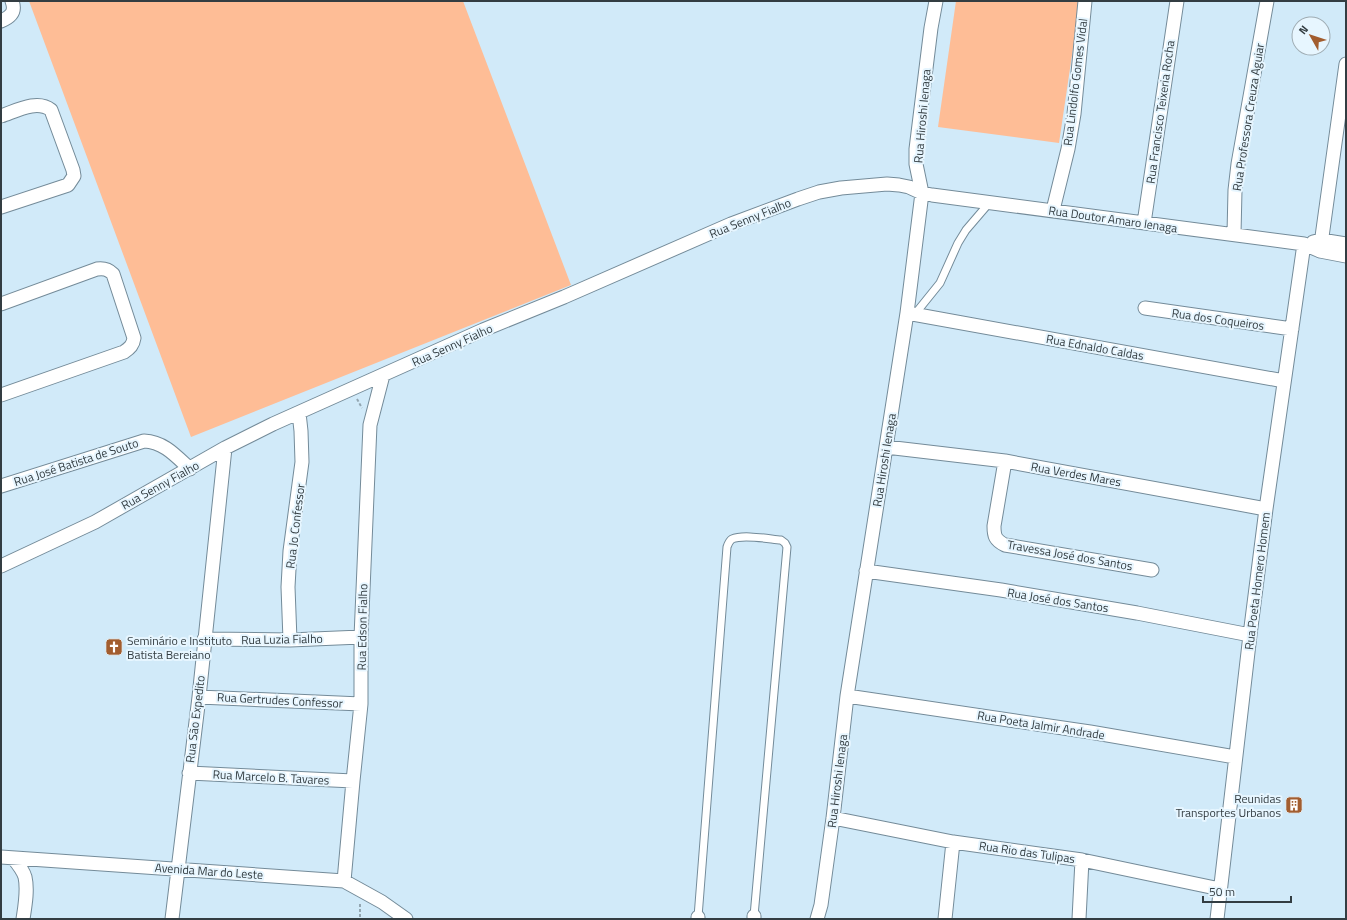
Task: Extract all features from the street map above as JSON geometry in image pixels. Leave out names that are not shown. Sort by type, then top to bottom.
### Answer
[{"type":"street","points":[[5,20],[13,10],[12,1]]},
{"type":"street","name":"Rua Hiroshi Ienaga","points":[[817,919],[821,905],[847,696],[866,571],[886,447],[911,314],[922,193],[917,170],[916,149],[931,28],[936,1]]},
{"type":"street","name":"Rua Lindolfo Gomes Vidal","points":[[1052,210],[1068,149],[1074,114],[1085,1]]},
{"type":"street","name":"Rua Francisco Teixeria Rocha","points":[[1144,223],[1177,1]]},
{"type":"street","name":"Rua Professora Creuza Aguiar","points":[[1234,234],[1235,190],[1238,164],[1267,1]]},
{"type":"street","points":[[1320,245],[1341,144],[1346,64]]},
{"type":"street","points":[[1,116],[36,105],[42,105],[50,110],[74,176],[68,185],[1,208]]},
{"type":"street","name":"Rua Senny Fialho","points":[[1,566],[95,522],[250,434],[483,330],[571,294],[731,224],[798,199],[820,192],[841,188],[887,184],[909,187],[922,193]]},
{"type":"street","name":"Rua Doutor Amaro Ienaga","points":[[922,193],[1304,244]]},
{"type":"street","points":[[1304,244],[1346,244]]},
{"type":"street","name":"Rua Poeta Homero Homem","points":[[1217,919],[1235,757],[1266,509],[1304,244]]},
{"type":"street","points":[[1320,245],[1346,256]]},
{"type":"street","points":[[1,304],[102,268],[109,270],[113,274],[134,338],[134,343],[124,352],[1,396]]},
{"type":"street","name":"Rua dos Coqueiros","points":[[1145,308],[1292,329]]},
{"type":"street","name":"Rua Ednaldo Caldas","points":[[911,314],[1284,381]]},
{"type":"street","name":"Rua Edson Fialho","points":[[344,881],[352,781],[361,704],[361,637],[370,425],[383,375]]},
{"type":"street","name":"Rua Jo Confessor","points":[[290,640],[288,587],[290,551],[302,462],[299,413]]},
{"type":"street","name":"Rua José Batista de Souto","points":[[1,486],[144,440],[155,441],[164,446],[190,469]]},
{"type":"street","name":"Rua Verdes Mares","points":[[886,447],[1005,461],[1266,509]]},
{"type":"street","name":"Rua São Expedito","points":[[172,919],[199,697],[225,448]]},
{"type":"street","name":"Travessa José dos Santos","points":[[1005,461],[994,526],[994,535],[998,541],[1005,545],[1152,570]]},
{"type":"street","name":"Rua José dos Santos","points":[[866,571],[1031,595],[1137,613],[1250,635]]},
{"type":"street","name":"Rua Luzia Fialho","points":[[204,639],[290,640],[361,637]]},
{"type":"street","name":"Rua Poeta Jalmir Andrade","points":[[847,696],[1090,732],[1235,757]]},
{"type":"street","name":"Rua Gertrudes Confessor","points":[[199,697],[361,704]]},
{"type":"street","name":"Rua Marcelo B. Tavares","points":[[189,773],[352,781]]},
{"type":"street","name":"Rua Rio das Tulipas","points":[[833,818],[953,842],[1082,860],[1220,889]]},
{"type":"street","points":[[945,919],[953,842]]},
{"type":"street","points":[[7,858],[20,867],[25,877],[26,889],[23,919]]},
{"type":"street","name":"Avenida Mar do Leste","points":[[7,858],[344,881],[382,902],[406,919]]},
{"type":"street","points":[[1079,919],[1082,860]]},
{"type":"lane","points":[[911,314],[940,283],[958,243],[966,230],[990,202]]},
{"type":"lane","points":[[698,918],[727,547],[728,542],[732,539],[741,537],[781,540],[787,547],[754,918]]},
{"type":"shaded area","points":[[29,1],[463,1],[571,285],[191,437]]},
{"type":"shaded area","points":[[956,1],[1080,1],[1059,143],[938,127]]},
{"type":"place","name":"Seminário e Instituto Batista Bereiano","points":[[114,647]]},
{"type":"place","name":"Reunidas Transportes Urbanos","points":[[1294,805]]}]
